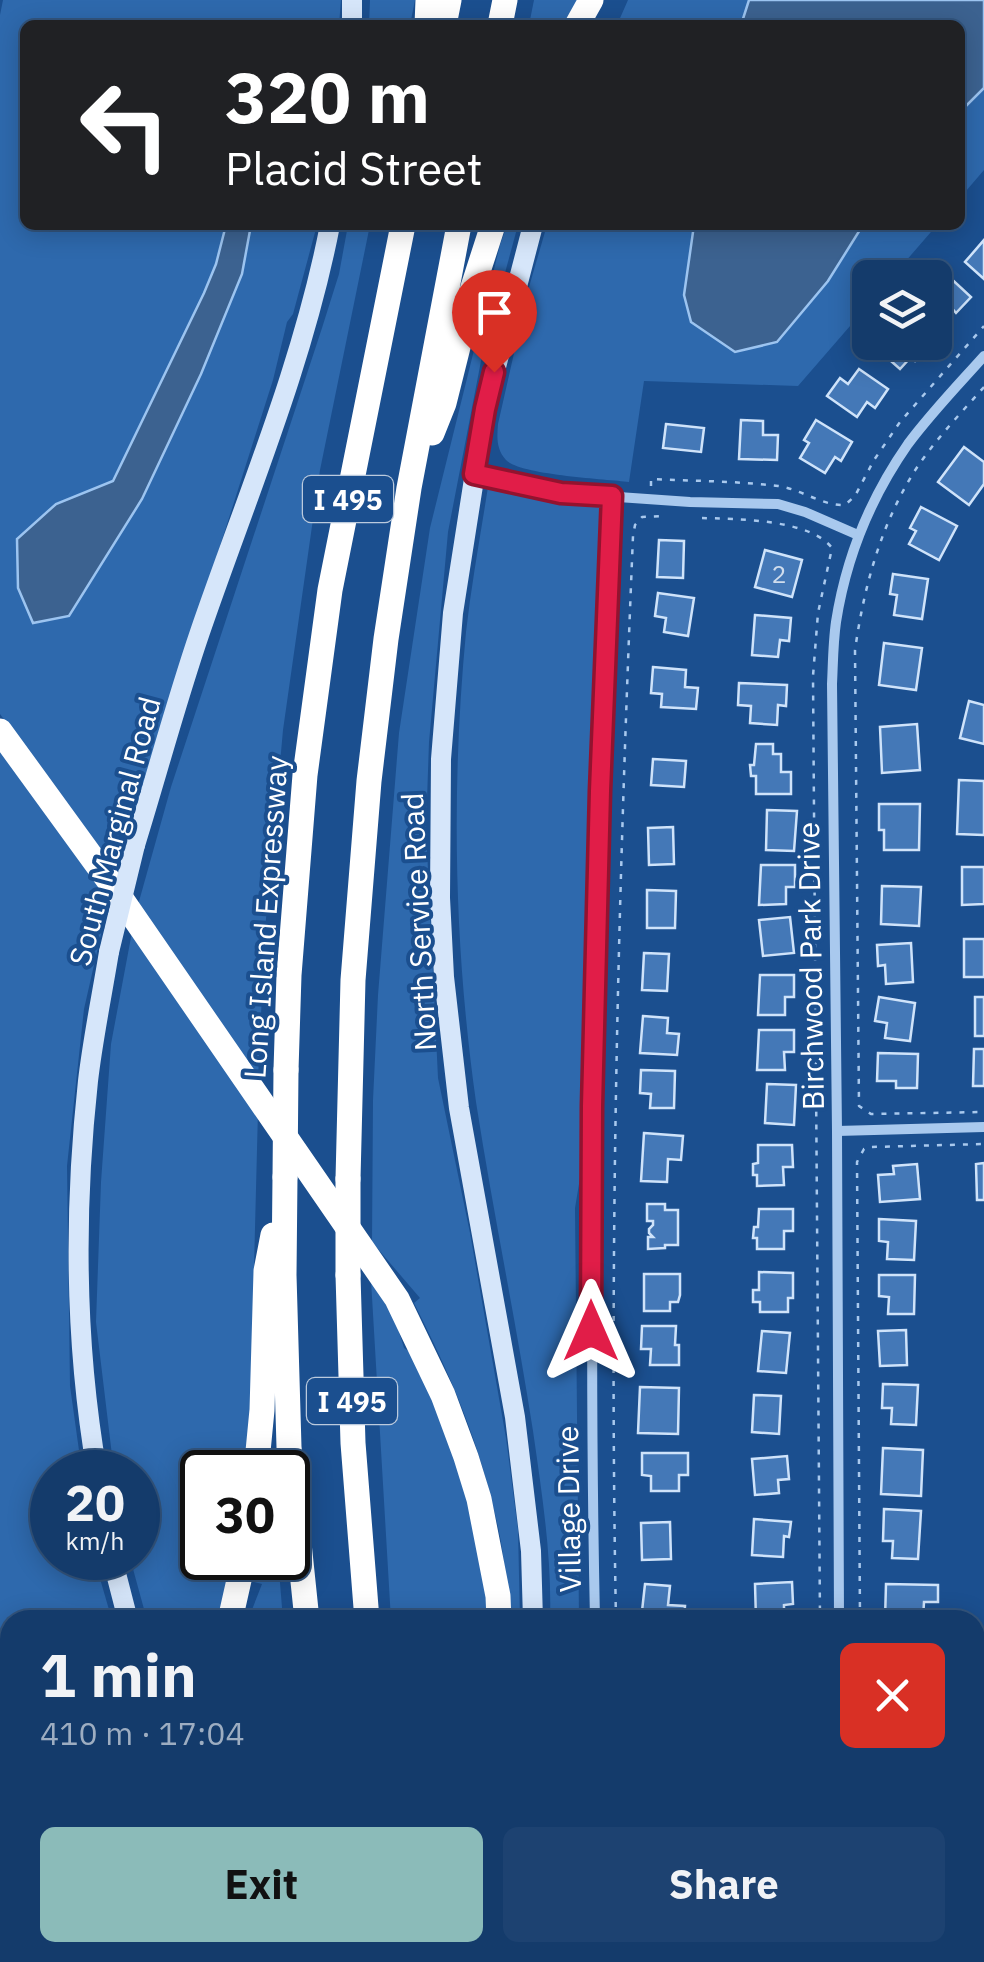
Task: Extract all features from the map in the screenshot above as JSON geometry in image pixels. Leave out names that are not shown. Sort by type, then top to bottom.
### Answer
[{"type":"highway","name":"Long Island Expressway","points":[[275,1273],[285,1177],[290,976],[305,774],[330,590],[402,230]]},
{"type":"highway","name":"I 495","points":[[366,1610],[353,1443],[348,1275],[354,980],[369,781],[386,639],[409,488],[458,230]]},
{"type":"highway","points":[[409,488],[444,403],[490,230]]},
{"type":"highway","points":[[0,732],[109,881],[397,1300],[443,1395],[466,1457],[479,1499],[499,1610]]},
{"type":"highway","name":"I 495","points":[[275,1273],[306,1610]]},
{"type":"highway","points":[[258,1450],[275,1273]]},
{"type":"highway","points":[[232,1610],[239,1580]]},
{"type":"main road","name":"South Marginal Road","points":[[95,1450],[81,1322],[80,1200],[88,1080],[109,952],[135,844],[199,635],[296,358],[329,230]]},
{"type":"main road","name":"North Service Road","points":[[532,230],[485,409],[453,613],[441,759],[440,898],[444,977],[459,1108],[515,1417],[533,1610]]},
{"type":"main road","points":[[118,1580],[125,1610]]},
{"type":"street","name":"Birchwood Park Drive","points":[[839,1610],[832,684],[836,624],[858,535],[908,444],[984,356]]},
{"type":"street","points":[[474,474],[561,493],[778,504],[858,535]]},
{"type":"street","name":"Village Drive","points":[[595,1610],[590,1406],[592,1106],[612,496]]},
{"type":"street","points":[[837,1131],[984,1127]]},
{"type":"path","points":[[651,479],[776,486],[845,506],[900,422],[984,326]]},
{"type":"path","points":[[984,387],[913,474],[887,524],[862,603],[855,650],[859,1106],[870,1114],[984,1112]]},
{"type":"path","points":[[616,1610],[616,1056],[633,536],[635,524],[642,517],[668,516]]},
{"type":"path","points":[[687,517],[782,524],[822,539],[832,548],[818,613],[813,676],[820,1610]]},
{"type":"path","points":[[860,1610],[858,1162],[864,1149],[871,1147],[984,1144]]},
{"type":"shaded area","points":[[3,0],[341,0],[339,20],[20,20],[20,230],[316,230],[273,380],[115,875],[0,714]]},
{"type":"shaded area","points":[[370,0],[415,0],[411,20],[369,20]]},
{"type":"shaded area","points":[[534,0],[579,0],[569,20],[530,20]]},
{"type":"shaded area","points":[[628,0],[984,0],[984,170],[965,192],[965,20],[619,20]]},
{"type":"shaded area","points":[[749,0],[984,0],[984,88],[965,107],[965,20],[743,20]]},
{"type":"shaded area","points":[[225,230],[250,230],[242,274],[201,374],[142,499],[69,616],[33,623],[18,588],[17,539],[56,504],[113,481],[216,264]]},
{"type":"shaded area","points":[[347,230],[369,230],[320,470],[283,730],[265,930],[258,1079],[138,905],[171,787],[339,274]]},
{"type":"shaded area","points":[[505,230],[517,230],[481,361],[448,532],[429,742],[426,829],[438,1078],[506,1438],[518,1530],[520,1610],[508,1610],[502,1550],[483,1468],[464,1412],[414,1303],[420,1298],[372,1242],[378,995],[399,733],[430,528]]},
{"type":"shaded area","points":[[546,230],[933,230],[907,260],[852,260],[852,324],[798,386],[644,381],[629,482],[564,476],[514,465],[499,447],[498,424]]},
{"type":"shaded area","points":[[693,230],[860,230],[828,281],[777,342],[735,352],[691,322],[684,295]]},
{"type":"shaded area","points":[[490,474],[504,492],[612,496],[592,1106],[575,1208],[579,1610],[550,1610],[540,1478],[469,1043],[457,867],[458,750],[468,612]]},
{"type":"shaded area","points":[[0,748],[109,899],[84,1009],[67,1166],[70,1386],[79,1450],[30,1450],[30,1580],[100,1580],[109,1610],[0,1610]]},
{"type":"shaded area","points":[[132,932],[258,1110],[247,1450],[180,1450],[180,1580],[229,1580],[222,1610],[144,1610],[136,1580],[160,1580],[160,1450],[111,1450],[96,1322],[111,1044]]},
{"type":"shaded area","points":[[371,1280],[396,1322],[404,1348],[420,1359],[450,1432],[481,1543],[489,1610],[390,1610]]},
{"type":"shaded area","points":[[254,1580],[280,1580],[282,1610],[252,1610],[262,1584]]},
{"type":"building","points":[[984,240],[984,279],[965,262]]},
{"type":"building","points":[[952,279],[971,297],[956,313],[952,308]]},
{"type":"building","points":[[890,360],[908,360],[900,369]]},
{"type":"building","points":[[859,369],[888,389],[875,408],[867,402],[857,417],[827,396],[840,378],[848,384]]},
{"type":"building","points":[[741,420],[763,421],[763,435],[778,435],[777,460],[739,459]]},
{"type":"building","points":[[816,420],[852,442],[841,461],[835,457],[825,473],[800,458],[809,443],[804,440]]},
{"type":"building","points":[[666,424],[704,428],[701,452],[663,448]]},
{"type":"building","points":[[964,447],[984,462],[984,484],[969,505],[938,482]]},
{"type":"building","points":[[921,507],[957,526],[939,560],[909,544],[916,531],[910,528]]},
{"type":"building","points":[[659,540],[684,541],[683,578],[657,577]]},
{"type":"building","points":[[765,550],[802,560],[792,597],[755,587]]},
{"type":"building","points":[[893,574],[928,579],[922,619],[894,615],[897,595],[890,594]]},
{"type":"building","points":[[658,593],[694,598],[688,636],[664,632],[666,618],[655,616]]},
{"type":"building","points":[[755,615],[791,618],[789,641],[780,640],[778,657],[752,655]]},
{"type":"building","points":[[884,643],[922,648],[916,690],[879,685]]},
{"type":"building","points":[[653,667],[686,670],[685,687],[698,688],[696,709],[661,707],[662,694],[651,693]]},
{"type":"building","points":[[739,683],[787,685],[786,706],[778,705],[777,725],[750,723],[751,706],[738,705]]},
{"type":"building","points":[[969,701],[984,705],[984,744],[960,738]]},
{"type":"building","points":[[917,724],[920,770],[882,773],[880,727]]},
{"type":"building","points":[[756,744],[773,744],[773,754],[781,754],[781,772],[791,772],[791,794],[756,794],[756,776],[751,776],[750,765],[754,765]]},
{"type":"building","points":[[653,759],[686,761],[684,787],[651,785]]},
{"type":"building","points":[[959,780],[984,781],[984,835],[957,834]]},
{"type":"building","points":[[879,804],[920,804],[919,850],[884,850]]},
{"type":"building","points":[[767,810],[797,811],[794,851],[766,850]]},
{"type":"building","points":[[673,827],[674,864],[649,865],[648,828]]},
{"type":"building","points":[[761,865],[795,865],[795,887],[786,887],[786,904],[759,905]]},
{"type":"building","points":[[962,867],[984,867],[984,904],[962,905]]},
{"type":"building","points":[[882,886],[921,887],[919,926],[881,924]]},
{"type":"building","points":[[647,890],[676,891],[675,928],[647,928]]},
{"type":"building","points":[[790,917],[794,953],[763,956],[759,920]]},
{"type":"building","points":[[964,939],[984,939],[984,977],[964,977]]},
{"type":"building","points":[[911,943],[913,982],[886,984],[885,965],[878,966],[877,945]]},
{"type":"building","points":[[644,953],[669,954],[667,991],[642,990]]},
{"type":"building","points":[[760,975],[794,975],[794,997],[785,997],[785,1015],[758,1015]]},
{"type":"building","points":[[879,997],[915,1003],[910,1041],[885,1038],[887,1023],[875,1021]]},
{"type":"building","points":[[975,997],[984,997],[984,1036],[975,1036]]},
{"type":"building","points":[[643,1016],[668,1018],[667,1033],[679,1034],[677,1055],[640,1053]]},
{"type":"building","points":[[759,1030],[794,1030],[794,1052],[784,1052],[785,1070],[757,1070]]},
{"type":"building","points":[[974,1049],[984,1049],[984,1086],[973,1086]]},
{"type":"building","points":[[878,1053],[918,1054],[917,1088],[896,1088],[896,1081],[877,1081]]},
{"type":"building","points":[[641,1070],[675,1071],[674,1108],[650,1108],[651,1094],[640,1093]]},
{"type":"building","points":[[767,1084],[796,1085],[794,1125],[765,1123]]},
{"type":"building","points":[[644,1133],[683,1136],[681,1160],[668,1159],[667,1182],[641,1181]]},
{"type":"building","points":[[758,1145],[792,1145],[793,1167],[783,1167],[784,1185],[757,1186],[753,1164],[758,1163]]},
{"type":"building","points":[[984,1163],[984,1200],[977,1200],[976,1164]]},
{"type":"building","points":[[917,1164],[920,1199],[880,1202],[878,1175],[894,1174],[893,1166]]},
{"type":"building","points":[[647,1204],[665,1204],[665,1210],[678,1210],[678,1245],[648,1249],[653,1221],[647,1221]]},
{"type":"building","points":[[759,1209],[793,1209],[793,1231],[784,1231],[784,1249],[757,1249],[757,1238],[753,1238]]},
{"type":"building","points":[[879,1219],[916,1221],[914,1260],[887,1259],[888,1242],[879,1241]]},
{"type":"building","points":[[759,1272],[793,1273],[793,1298],[788,1298],[788,1312],[760,1312],[760,1302],[753,1302],[753,1290],[759,1290]]},
{"type":"building","points":[[644,1274],[680,1274],[680,1295],[678,1302],[670,1302],[670,1311],[644,1311]]},
{"type":"building","points":[[879,1275],[915,1275],[914,1314],[888,1314],[889,1297],[879,1296]]},
{"type":"building","points":[[642,1326],[676,1326],[679,1365],[650,1365],[651,1349],[641,1349]]},
{"type":"building","points":[[906,1330],[907,1365],[880,1366],[878,1331]]},
{"type":"building","points":[[762,1331],[790,1333],[786,1373],[758,1371]]},
{"type":"building","points":[[883,1384],[918,1385],[916,1425],[891,1424],[892,1408],[882,1408]]},
{"type":"building","points":[[640,1387],[679,1388],[678,1434],[638,1433]]},
{"type":"building","points":[[754,1395],[781,1396],[779,1434],[752,1432]]},
{"type":"building","points":[[883,1448],[923,1450],[921,1496],[881,1494]]},
{"type":"building","points":[[642,1453],[688,1453],[688,1475],[679,1475],[679,1491],[651,1491],[651,1476],[642,1475]]},
{"type":"building","points":[[787,1456],[789,1479],[778,1480],[779,1493],[755,1495],[752,1459]]},
{"type":"building","points":[[884,1509],[921,1511],[918,1559],[892,1558],[893,1541],[883,1541]]},
{"type":"building","points":[[754,1519],[791,1522],[789,1537],[784,1536],[783,1557],[752,1555]]},
{"type":"building","points":[[670,1522],[671,1559],[642,1560],[641,1523]]},
{"type":"building","points":[[792,1582],[793,1604],[784,1605],[784,1610],[756,1610],[755,1584]]},
{"type":"building","points":[[645,1584],[670,1586],[668,1605],[685,1606],[685,1610],[642,1610]]},
{"type":"building","points":[[886,1584],[938,1585],[938,1602],[924,1602],[924,1610],[885,1610]]},
{"type":"route","points":[[494,372],[474,474],[561,493],[612,496],[592,1106],[591,1331]]}]
